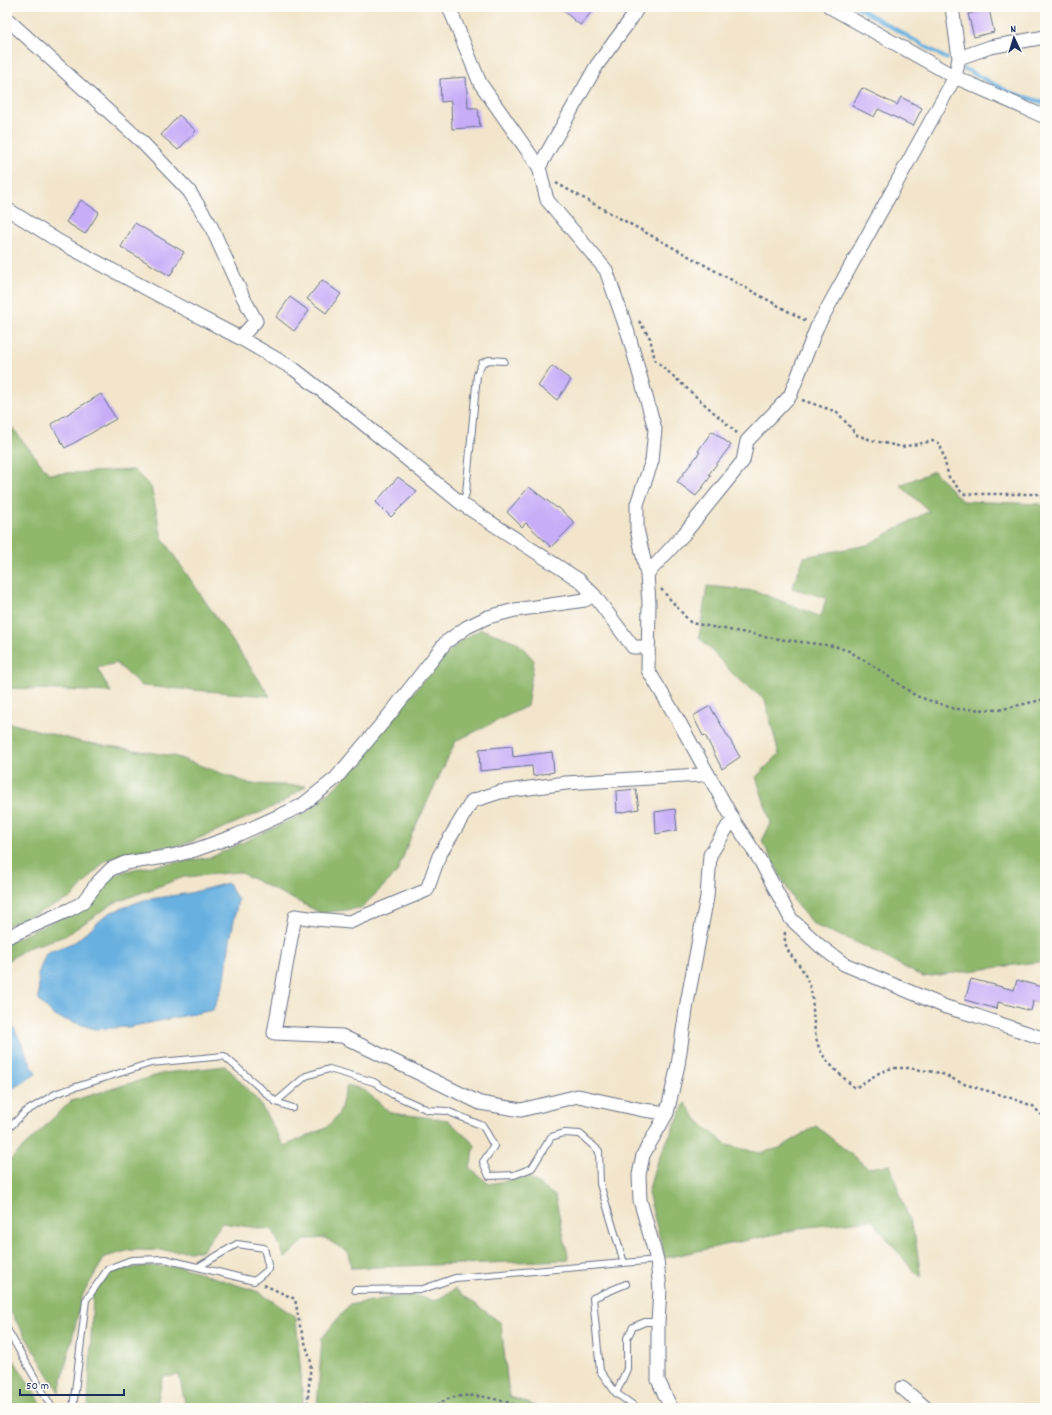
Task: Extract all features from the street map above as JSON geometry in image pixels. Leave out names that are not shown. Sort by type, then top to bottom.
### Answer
[{"type":"street","points":[[449,7],[480,83],[539,167],[547,200],[606,270],[628,333],[655,429],[652,461],[637,504],[637,529],[647,574],[649,603],[648,670],[734,821],[761,862],[791,918],[820,946],[844,964],[946,1007],[977,1016],[1045,1040]]},
{"type":"street","points":[[539,167],[597,65],[631,19],[638,7]]},
{"type":"street","points":[[830,7],[955,77],[1045,117]]},
{"type":"street","points":[[647,574],[684,534],[743,460],[747,441],[790,396],[817,327],[955,77],[959,58],[952,7]]},
{"type":"street","points":[[7,19],[141,141],[189,191],[210,224],[243,297],[256,321],[240,338]]},
{"type":"street","points":[[959,58],[990,48],[1045,37]]},
{"type":"street","points":[[7,209],[67,245],[176,305],[240,338],[294,369],[462,504],[580,580],[594,595],[633,647],[648,647]]},
{"type":"street","points":[[7,937],[82,903],[111,869],[125,863],[172,856],[195,850],[237,835],[301,806],[336,778],[390,714],[446,642],[467,627],[488,617],[508,612],[585,600],[594,595]]},
{"type":"street","points":[[667,1113],[643,1110],[578,1096],[521,1110],[480,1103],[342,1036],[274,1032],[295,916],[350,922],[427,890],[439,856],[472,801],[500,792],[566,783],[700,775],[707,772]]},
{"type":"street","points":[[671,1408],[658,1380],[658,1322],[660,1290],[656,1260],[640,1200],[639,1175],[643,1155],[667,1113],[678,1065],[707,897],[710,855],[728,826],[734,821]]},
{"type":"street","points":[[902,1388],[926,1408]]},
{"type":"lane","points":[[462,504],[466,493],[476,375],[482,363],[489,360],[504,361]]},
{"type":"lane","points":[[7,1130],[25,1112],[57,1093],[151,1063],[224,1056],[276,1102],[293,1108]]},
{"type":"lane","points":[[276,1102],[306,1076],[330,1069],[374,1082],[392,1094],[428,1110],[447,1111],[483,1126],[494,1146],[483,1162],[489,1176],[514,1175],[532,1168],[551,1137],[564,1133],[580,1134],[599,1151],[600,1184],[624,1263]]},
{"type":"lane","points":[[73,1408],[86,1300],[108,1268],[131,1260],[165,1259],[198,1267],[254,1280],[269,1269],[264,1248],[237,1244],[198,1267]]},
{"type":"lane","points":[[355,1290],[423,1289],[456,1278],[656,1260]]},
{"type":"lane","points":[[626,1284],[593,1298],[600,1371],[616,1393],[637,1408]]},
{"type":"lane","points":[[616,1393],[627,1369],[627,1338],[633,1327],[645,1322],[658,1322]]},
{"type":"lane","points":[[7,1329],[52,1408]]},
{"type":"path","points":[[542,181],[551,180],[817,327]]},
{"type":"path","points":[[636,317],[650,338],[655,360],[747,441]]},
{"type":"path","points":[[790,396],[836,412],[857,435],[871,440],[902,447],[933,441],[940,444],[949,477],[963,494],[1038,494],[1045,498]]},
{"type":"path","points":[[647,574],[691,623],[785,640],[834,646],[849,651],[916,696],[955,709],[999,710],[1045,698]]},
{"type":"path","points":[[791,918],[785,929],[784,940],[788,952],[804,973],[812,996],[813,1021],[820,1049],[832,1067],[856,1088],[878,1073],[892,1068],[909,1068],[940,1073],[964,1084],[1008,1096],[1033,1106],[1045,1119]]},
{"type":"path","points":[[254,1280],[295,1299],[300,1326],[311,1362],[307,1408]]},
{"type":"path","points":[[431,1408],[450,1398],[471,1396],[486,1397],[526,1408]]},
{"type":"green space","points":[[7,421],[49,474],[134,470],[151,487],[162,538],[270,696],[142,686],[116,663],[97,668],[111,692],[7,688]]},
{"type":"green space","points":[[934,471],[962,501],[1041,504],[1045,509],[1045,961],[923,977],[860,944],[814,925],[795,903],[762,841],[771,823],[756,777],[779,754],[765,700],[735,676],[699,637],[707,586],[756,591],[821,617],[826,598],[792,588],[804,557],[867,545],[929,511],[900,485]]},
{"type":"green space","points":[[481,629],[517,642],[534,660],[527,706],[456,741],[411,836],[397,873],[361,908],[321,913],[239,872],[184,877],[114,903],[65,936],[27,948],[7,961],[7,943],[86,906],[117,874],[134,869],[212,857],[305,813],[339,784],[436,665],[458,643]]},
{"type":"green space","points":[[7,723],[82,742],[174,756],[251,784],[306,786],[280,804],[183,845],[135,851],[105,861],[71,898],[7,926]]},
{"type":"green space","points":[[226,1066],[259,1102],[284,1146],[326,1128],[339,1114],[347,1085],[363,1089],[391,1113],[448,1120],[475,1145],[470,1168],[489,1184],[528,1177],[555,1196],[569,1260],[351,1268],[349,1253],[325,1238],[306,1239],[285,1258],[273,1230],[222,1223],[202,1251],[130,1250],[105,1257],[83,1294],[59,1392],[7,1306],[7,1163],[71,1101],[165,1073]]},
{"type":"green space","points":[[685,1103],[698,1121],[727,1145],[759,1153],[780,1148],[816,1126],[868,1168],[890,1165],[915,1237],[921,1277],[911,1268],[872,1220],[808,1227],[665,1258],[648,1193],[656,1164]]},
{"type":"green space","points":[[145,1266],[182,1267],[259,1292],[296,1317],[303,1401],[301,1408],[186,1408],[179,1375],[163,1377],[156,1408],[88,1408],[93,1294],[111,1272]]},
{"type":"green space","points":[[455,1289],[501,1323],[509,1396],[540,1408],[317,1408],[322,1338],[349,1305],[410,1294],[435,1301]]},
{"type":"green space","points":[[7,1349],[44,1408],[7,1408]]},
{"type":"water","points":[[228,883],[238,900],[230,940],[225,979],[213,1010],[129,1027],[95,1029],[54,1016],[39,1001],[38,974],[46,953],[75,942],[109,913],[144,900],[190,893]]},
{"type":"water","points":[[7,1013],[36,1074],[7,1092]]},
{"type":"building","points":[[559,7],[596,7],[580,25]]},
{"type":"building","points":[[989,9],[994,32],[974,37],[968,14]]},
{"type":"building","points":[[466,77],[468,108],[478,108],[480,127],[452,129],[451,101],[441,102],[440,79]]},
{"type":"building","points":[[862,88],[897,105],[901,97],[922,108],[913,126],[878,109],[874,117],[852,106]]},
{"type":"building","points":[[179,115],[196,131],[178,150],[161,135]]},
{"type":"building","points":[[81,200],[99,212],[85,234],[66,222]]},
{"type":"building","points":[[135,223],[184,252],[170,276],[121,247]]},
{"type":"building","points":[[322,280],[341,294],[326,313],[307,299]]},
{"type":"building","points":[[290,297],[309,311],[294,331],[276,317]]},
{"type":"building","points":[[552,366],[571,380],[557,400],[538,386]]},
{"type":"building","points":[[101,394],[116,419],[65,448],[51,424]]},
{"type":"building","points":[[712,431],[731,445],[709,474],[711,476],[696,496],[677,482],[700,452],[698,451]]},
{"type":"building","points":[[398,477],[417,491],[391,517],[376,502]]},
{"type":"building","points":[[529,487],[557,508],[558,507],[575,523],[551,547],[526,523],[522,527],[507,512]]},
{"type":"building","points":[[710,706],[740,757],[722,769],[705,735],[703,736],[693,716]]},
{"type":"building","points":[[512,746],[513,757],[552,752],[554,772],[533,776],[532,766],[480,771],[479,749]]},
{"type":"building","points":[[636,789],[639,809],[617,813],[616,791]]},
{"type":"building","points":[[675,809],[677,830],[656,834],[655,812]]},
{"type":"building","points":[[971,979],[1014,990],[1017,980],[1045,988],[1045,1004],[1033,1001],[1031,1011],[998,1002],[997,1009],[965,1000]]},
{"type":"waterway","points":[[857,7],[947,59]]},
{"type":"waterway","points":[[965,69],[1009,92],[1045,103]]}]
